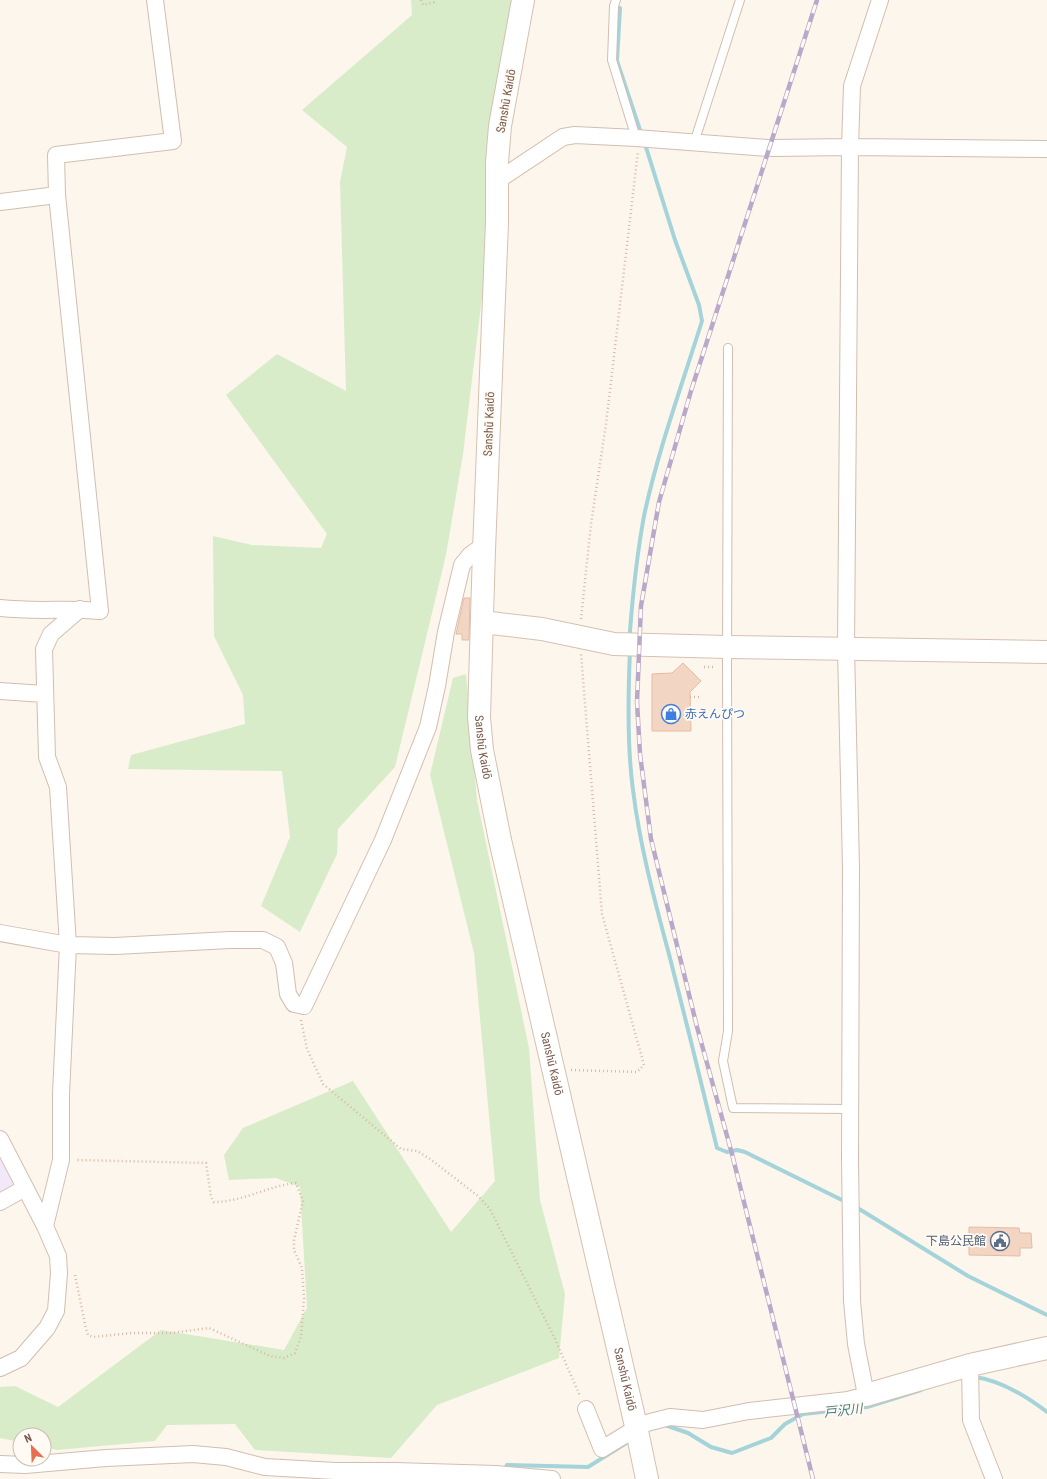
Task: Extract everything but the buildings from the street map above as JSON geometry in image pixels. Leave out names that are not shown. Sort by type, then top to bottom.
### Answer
[{"type":"main road","name":"Sanshū Kaidō","points":[[523,0],[500,126],[497,162],[479,717],[482,750],[490,797],[647,1479]]},
{"type":"main road","points":[[482,622],[542,629],[614,644],[1047,652]]},
{"type":"main road","points":[[866,1395],[970,1373],[1047,1348]]},
{"type":"street","points":[[0,608],[19,611],[80,609],[100,611],[57,195],[56,155],[173,141],[156,0]]},
{"type":"street","points":[[586,1409],[602,1449],[643,1424],[670,1417],[703,1420],[749,1411],[848,1400],[866,1395],[856,1344],[852,1301],[849,1109],[851,868],[846,648],[850,147],[852,86],[880,0]]},
{"type":"street","points":[[497,181],[563,137],[575,135],[770,148],[850,147],[1047,149]]},
{"type":"street","points":[[0,202],[57,195]]},
{"type":"street","points":[[0,933],[68,945],[116,946],[230,940],[263,940],[277,947],[284,963],[288,994],[294,1004],[304,1006],[383,840],[428,727],[437,686],[446,632],[462,565],[470,555],[477,550],[484,550]]},
{"type":"street","points":[[45,1226],[61,1160],[61,1094],[68,945],[58,787],[47,757],[44,694],[44,649],[51,634],[80,609]]},
{"type":"street","points":[[0,690],[44,694]]},
{"type":"street","points":[[0,1139],[45,1226],[58,1256],[59,1273],[56,1311],[47,1328],[21,1358],[0,1368]]},
{"type":"street","points":[[0,1202],[25,1188]]},
{"type":"street","points":[[970,1373],[971,1420],[994,1479]]},
{"type":"street","points":[[0,1464],[25,1465],[106,1458],[193,1454],[226,1457],[265,1467],[336,1471],[395,1471],[502,1475],[552,1479]]},
{"type":"lane","points":[[616,0],[614,6],[612,60],[636,138]]},
{"type":"lane","points":[[694,142],[740,0]]},
{"type":"lane","points":[[728,348],[728,1031],[723,1061],[733,1108],[849,1109]]},
{"type":"path","points":[[421,0],[423,5],[434,2],[435,0]]},
{"type":"path","points":[[690,697],[702,697]]},
{"type":"path","points":[[298,1005],[307,1049],[323,1084],[401,1149],[417,1151],[430,1159],[478,1196],[490,1209],[555,1339],[586,1409]]},
{"type":"path","points":[[61,1160],[206,1163],[211,1197],[214,1202],[226,1202],[285,1184],[296,1183],[304,1201],[294,1240],[294,1250],[302,1268],[304,1298],[301,1337],[295,1353],[284,1358],[270,1356],[209,1328],[171,1333],[132,1333],[93,1337],[88,1335],[74,1272]]},
{"type":"shaded area","points":[[0,1153],[17,1186],[0,1195]]},
{"type":"green space","points":[[411,0],[518,0],[463,454],[446,555],[395,767],[338,829],[337,854],[300,932],[261,906],[290,837],[282,771],[128,769],[131,755],[245,724],[243,695],[214,636],[213,536],[252,545],[321,548],[327,534],[226,395],[277,354],[346,391],[340,182],[347,147],[302,110],[412,15]]},
{"type":"green space","points":[[466,674],[477,800],[529,1048],[540,1200],[565,1294],[559,1358],[437,1405],[391,1458],[255,1450],[235,1424],[167,1425],[155,1441],[57,1450],[52,1449],[52,1427],[12,1427],[12,1440],[0,1438],[0,1387],[15,1386],[58,1407],[161,1330],[284,1350],[307,1308],[300,1187],[276,1178],[229,1180],[224,1155],[243,1128],[353,1081],[451,1232],[495,1181],[474,953],[430,775],[453,678]]},
{"type":"waterway","points":[[620,8],[617,61],[640,130]]},
{"type":"waterway","points":[[631,639],[630,631],[634,587],[644,516],[663,442],[702,321],[699,305],[675,240],[645,144]]},
{"type":"waterway","points":[[630,651],[628,703],[629,738],[631,773],[636,811],[654,895],[717,1148],[727,1152],[737,1150],[745,1152],[846,1202]]},
{"type":"waterway","points":[[856,1207],[968,1276],[1047,1315]]},
{"type":"waterway","name":"戸沢川","points":[[974,1377],[994,1381],[1003,1385],[1031,1400],[1047,1412]]},
{"type":"waterway","name":"戸沢川","points":[[665,1425],[688,1433],[711,1447],[732,1453],[771,1438],[785,1424],[803,1414],[867,1407],[921,1390]]},
{"type":"waterway","name":"戸沢川","points":[[504,1471],[507,1465],[588,1467],[628,1442]]},
{"type":"railway","points":[[813,1479],[732,1154],[697,1027],[651,839],[640,754],[637,702],[641,606],[659,502],[691,391],[817,0]]},
{"type":"place","name":"赤えんぴつ","points":[[671,714]]},
{"type":"place","name":"下島公民館","points":[[1000,1241]]}]
